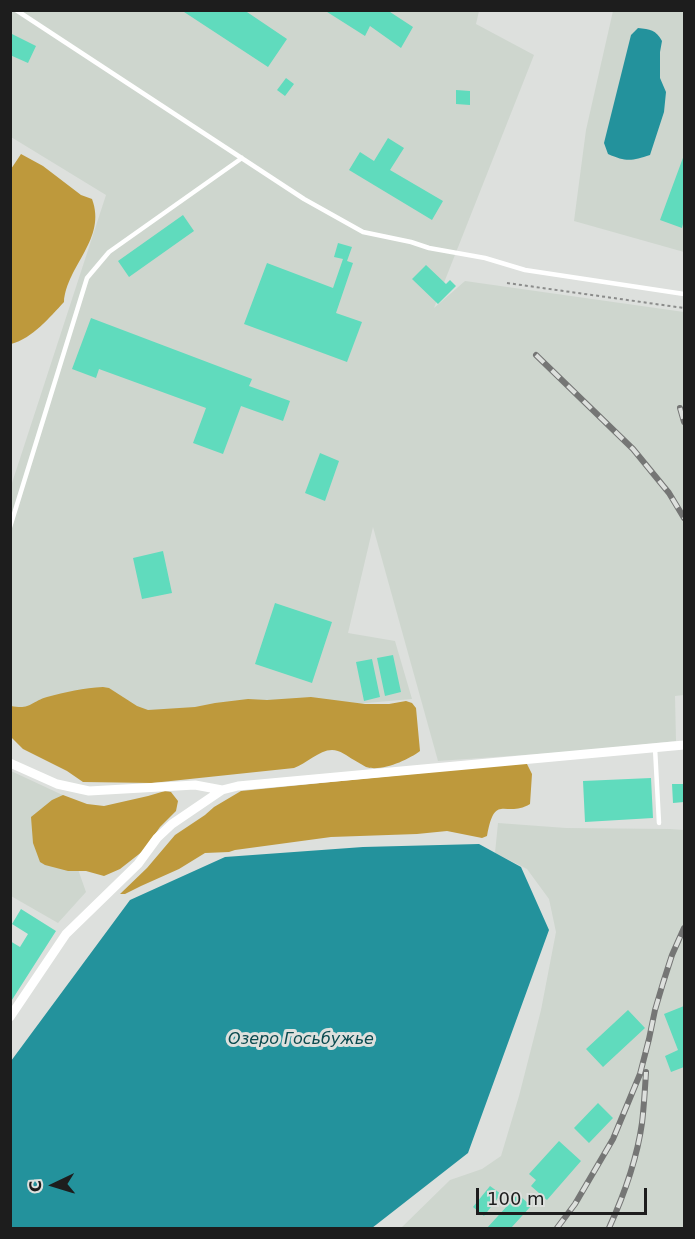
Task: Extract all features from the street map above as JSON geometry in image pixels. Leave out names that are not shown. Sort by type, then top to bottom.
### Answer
[{"type":"street","points":[[10,1017],[66,934],[138,864],[157,838],[172,824],[222,790],[238,786],[684,745]]},
{"type":"street","points":[[10,763],[57,784],[89,791],[195,785],[222,790]]},
{"type":"lane","points":[[16,10],[304,199],[363,232],[429,248],[485,258],[525,270],[684,294]]},
{"type":"lane","points":[[10,527],[87,278],[110,252],[242,158]]},
{"type":"lane","points":[[655,748],[659,823]]},
{"type":"path","points":[[507,283],[684,308]]},
{"type":"shaded area","points":[[11,11],[479,11],[476,24],[534,55],[434,308],[465,281],[684,312],[684,695],[675,696],[676,741],[581,751],[438,761],[373,527],[348,633],[395,641],[412,699],[11,734],[11,486],[106,195],[11,137]]},
{"type":"shaded area","points":[[613,11],[684,11],[684,252],[574,221],[586,130]]},
{"type":"shaded area","points":[[21,154],[43,166],[81,195],[92,199],[95,213],[91,239],[72,276],[64,302],[33,332],[11,344],[11,169]]},
{"type":"shaded area","points":[[109,688],[137,706],[148,710],[195,707],[248,699],[311,697],[365,704],[406,701],[412,703],[416,708],[420,751],[402,761],[380,768],[366,767],[341,752],[332,750],[322,752],[294,768],[152,783],[83,782],[67,771],[23,749],[11,737],[11,706],[27,706],[54,695]]},
{"type":"shaded area","points":[[527,764],[532,774],[530,804],[521,808],[498,810],[490,822],[487,836],[482,838],[447,831],[331,837],[229,852],[205,853],[179,869],[125,894],[120,894],[147,868],[175,835],[241,791]]},
{"type":"shaded area","points":[[11,771],[69,798],[74,858],[86,892],[58,923],[11,896]]},
{"type":"shaded area","points":[[165,791],[171,792],[178,801],[176,811],[160,827],[143,851],[120,869],[104,876],[86,871],[68,871],[40,862],[33,843],[31,817],[52,800],[63,795],[87,804],[104,806]]},
{"type":"shaded area","points":[[498,823],[566,828],[684,830],[684,1228],[401,1228],[450,1180],[482,1169],[501,1156],[541,1010],[556,932],[549,899],[527,869],[495,853]]},
{"type":"water","points":[[638,28],[652,31],[662,41],[660,78],[666,92],[664,112],[650,155],[624,159],[608,154],[604,143],[631,35]]},
{"type":"water","name":"Озеро Госьбужье","points":[[479,844],[521,867],[549,930],[468,1153],[372,1228],[11,1228],[11,1061],[130,900],[225,857],[363,847]]},
{"type":"building","points":[[181,10],[244,10],[287,39],[268,67]]},
{"type":"building","points":[[324,10],[387,10],[413,27],[401,48],[370,26],[365,36]]},
{"type":"building","points":[[10,33],[36,46],[28,63],[10,55]]},
{"type":"building","points":[[286,78],[294,84],[285,96],[277,90]]},
{"type":"building","points":[[456,90],[470,91],[470,105],[456,104]]},
{"type":"building","points":[[388,138],[404,148],[390,170],[443,201],[432,220],[349,170],[360,152],[374,161]]},
{"type":"building","points":[[684,155],[684,220],[682,228],[660,220]]},
{"type":"building","points":[[183,215],[194,231],[129,277],[118,261]]},
{"type":"building","points":[[338,243],[352,247],[347,261],[353,263],[336,313],[362,322],[347,362],[244,324],[267,263],[333,288],[343,259],[334,257]]},
{"type":"building","points":[[426,265],[446,284],[450,280],[456,286],[438,304],[412,279]]},
{"type":"building","points":[[91,318],[252,379],[249,386],[290,401],[283,421],[241,406],[223,454],[193,443],[206,408],[99,369],[96,378],[72,369]]},
{"type":"building","points":[[320,453],[339,461],[325,501],[305,493]]},
{"type":"building","points":[[163,551],[172,593],[142,599],[133,558]]},
{"type":"building","points":[[275,603],[332,622],[312,683],[255,664]]},
{"type":"building","points":[[393,655],[401,692],[385,696],[377,658]]},
{"type":"building","points":[[372,659],[380,697],[364,701],[356,662]]},
{"type":"building","points":[[651,778],[653,818],[585,822],[583,781]]},
{"type":"building","points":[[672,784],[684,784],[684,802],[673,803]]},
{"type":"building","points":[[21,909],[56,931],[10,1003],[10,941],[20,947],[28,934],[12,924]]},
{"type":"building","points":[[684,1006],[684,1067],[671,1072],[665,1056],[678,1050],[664,1014]]},
{"type":"building","points":[[628,1010],[645,1028],[603,1067],[586,1049]]},
{"type":"building","points":[[598,1103],[613,1118],[589,1143],[574,1128]]},
{"type":"building","points":[[559,1141],[581,1161],[547,1200],[531,1186],[536,1180],[529,1174]]},
{"type":"building","points":[[490,1186],[501,1194],[484,1216],[473,1207]]},
{"type":"building","points":[[518,1194],[531,1206],[511,1228],[487,1228]]},
{"type":"railway","points":[[536,355],[633,449],[669,493],[684,518]]},
{"type":"railway","points":[[680,408],[684,422]]},
{"type":"railway","points":[[557,1228],[575,1204],[613,1139],[640,1074],[663,983],[684,928]]},
{"type":"railway","points":[[609,1228],[625,1190],[637,1150],[642,1123],[646,1072]]}]
